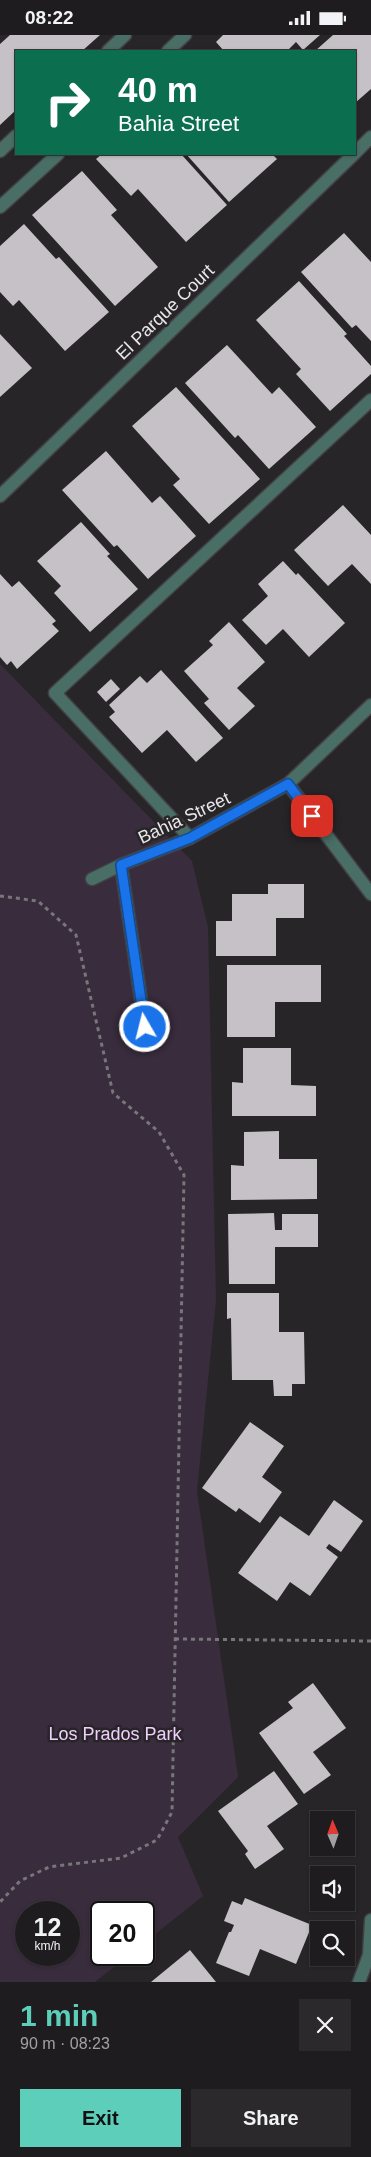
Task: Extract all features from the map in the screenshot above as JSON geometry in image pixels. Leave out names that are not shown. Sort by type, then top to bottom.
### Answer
[{"type":"street","points":[[109,50],[125,35]]},
{"type":"street","points":[[169,50],[185,35]]},
{"type":"street","points":[[0,151],[15,137]]},
{"type":"street","name":"El Parque Court","points":[[356,151],[371,137]]},
{"type":"street","points":[[0,207],[57,155]]},
{"type":"street","name":"El Parque Court","points":[[0,496],[352,155]]},
{"type":"street","points":[[190,838],[55,693],[371,400]]},
{"type":"street","name":"Bahia Street","points":[[92,879],[121,865],[190,838],[288,784],[371,705]]},
{"type":"street","points":[[288,784],[371,894]]},
{"type":"street","points":[[121,865],[145,1027]]},
{"type":"street","points":[[358,1982],[370,1955],[371,1920]]},
{"type":"path","points":[[0,896],[38,901],[76,935],[113,1093],[159,1131],[184,1175],[172,1812],[157,1840],[121,1858],[49,1867],[20,1881],[0,1902]]},
{"type":"path","points":[[175,1639],[371,1641]]},
{"type":"green space","name":"Los Prados Park","points":[[0,664],[192,861],[208,927],[216,1300],[197,1491],[238,1777],[178,1837],[203,1896],[155,1934],[155,1901],[90,1901],[90,1966],[115,1966],[95,1982],[0,1982]]},
{"type":"building","points":[[10,35],[100,35],[83,50],[15,50],[15,111],[0,125],[0,44]]},
{"type":"building","points":[[223,35],[320,35],[303,50],[296,42],[288,50],[223,50],[216,42]]},
{"type":"building","points":[[333,35],[371,35],[371,89],[356,102],[356,50],[316,50]]},
{"type":"building","points":[[101,155],[182,155],[227,205],[186,242],[138,189],[131,196],[96,159]]},
{"type":"building","points":[[187,155],[273,155],[277,159],[229,202]]},
{"type":"building","points":[[82,171],[117,210],[111,215],[158,267],[115,306],[32,215]]},
{"type":"building","points":[[24,224],[56,259],[59,257],[109,312],[65,351],[19,300],[13,306],[0,292],[0,246]]},
{"type":"building","points":[[344,233],[371,262],[371,341],[356,325],[352,328],[301,272]]},
{"type":"building","points":[[299,281],[347,334],[344,336],[371,366],[371,374],[330,411],[296,374],[301,369],[256,320]]},
{"type":"building","points":[[0,334],[32,368],[0,397]]},
{"type":"building","points":[[227,345],[272,394],[279,387],[316,427],[269,469],[238,435],[235,438],[185,383]]},
{"type":"building","points":[[176,387],[260,479],[209,524],[173,485],[180,479],[132,426]]},
{"type":"building","points":[[106,451],[152,503],[160,496],[196,536],[148,579],[117,545],[114,547],[62,490]]},
{"type":"building","points":[[343,505],[371,535],[371,584],[352,564],[328,586],[294,550]]},
{"type":"building","points":[[81,522],[110,554],[107,556],[138,589],[90,632],[54,593],[61,586],[37,561]]},
{"type":"building","points":[[283,561],[296,575],[298,573],[345,623],[309,657],[283,629],[266,645],[242,620],[268,596],[258,584]]},
{"type":"building","points":[[0,574],[12,587],[19,581],[56,621],[52,624],[59,631],[17,669],[11,661],[7,665],[0,657]]},
{"type":"building","points":[[229,622],[265,662],[237,688],[255,706],[229,730],[204,703],[209,699],[184,671],[213,645],[209,641]]},
{"type":"building","points":[[161,670],[223,738],[196,762],[167,730],[142,753],[109,717],[115,712],[109,705],[140,676],[147,683]]},
{"type":"building","points":[[111,679],[120,689],[106,702],[97,692]]},
{"type":"building","points":[[268,884],[304,884],[304,918],[276,918],[276,956],[216,956],[216,921],[232,921],[232,894],[268,894]]},
{"type":"building","points":[[227,965],[321,965],[321,1002],[275,1002],[275,1037],[227,1037]]},
{"type":"building","points":[[243,1048],[291,1048],[291,1085],[316,1086],[316,1116],[232,1116],[232,1082],[243,1083]]},
{"type":"building","points":[[279,1131],[279,1159],[317,1159],[317,1199],[231,1200],[231,1165],[244,1166],[244,1132]]},
{"type":"building","points":[[274,1213],[275,1230],[282,1230],[282,1214],[318,1214],[318,1247],[275,1247],[275,1284],[229,1284],[228,1214]]},
{"type":"building","points":[[227,1293],[279,1293],[279,1332],[304,1332],[305,1384],[292,1384],[292,1396],[274,1396],[273,1380],[232,1380],[231,1318],[227,1319]]},
{"type":"building","points":[[250,1422],[284,1446],[262,1477],[282,1492],[260,1523],[239,1508],[236,1512],[202,1488]]},
{"type":"building","points":[[334,1500],[363,1521],[341,1552],[329,1544],[326,1548],[338,1557],[310,1596],[290,1582],[277,1601],[238,1573],[280,1516],[309,1536]]},
{"type":"building","points":[[313,1683],[346,1728],[313,1752],[331,1775],[304,1794],[259,1733],[293,1708],[288,1702]]},
{"type":"building","points":[[274,1771],[298,1804],[267,1826],[284,1849],[255,1869],[245,1854],[248,1851],[218,1811]]},
{"type":"building","points":[[245,1898],[310,1924],[310,1930],[296,1964],[260,1949],[249,1976],[216,1963],[229,1932],[231,1932],[234,1925],[224,1921],[232,1901],[242,1905]]},
{"type":"building","points":[[190,1950],[216,1982],[151,1982]]},
{"type":"route","points":[[145,1027],[121,865],[190,838],[288,784],[312,816]]}]
